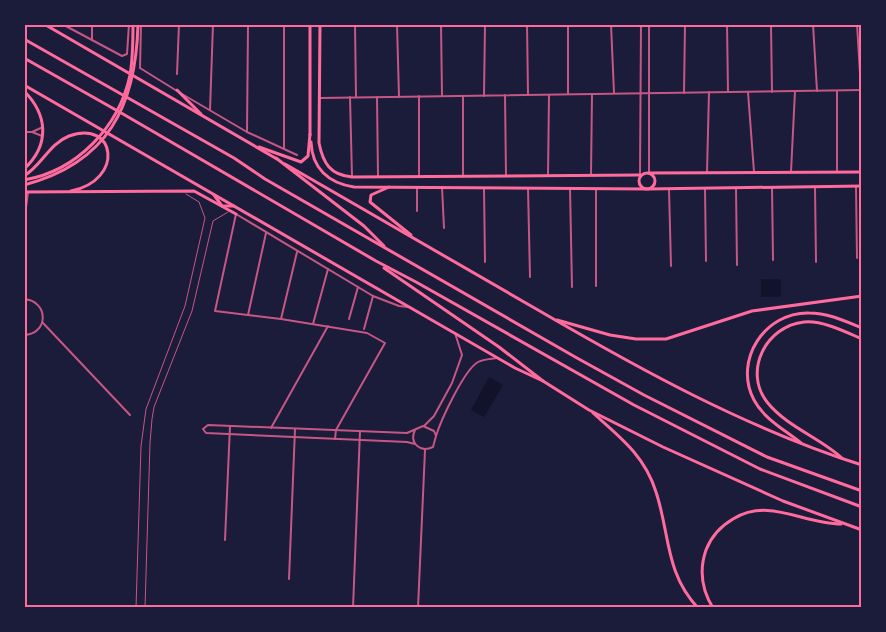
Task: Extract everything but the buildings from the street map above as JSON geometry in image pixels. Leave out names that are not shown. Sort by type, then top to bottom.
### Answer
[{"type":"main road","points":[[44,24],[582,336],[715,406],[805,446],[862,465]]},
{"type":"main road","points":[[24,178],[44,175],[78,157],[95,142],[117,113],[130,76],[131,24]]},
{"type":"main road","points":[[24,185],[70,167],[98,144],[120,115],[130,89],[140,24]]},
{"type":"main road","points":[[310,25],[310,144],[318,167],[325,176],[348,186],[596,189],[862,186]]},
{"type":"main road","points":[[321,25],[319,143],[323,159],[337,174],[352,177],[378,177],[640,175],[645,172],[862,172]]},
{"type":"main road","points":[[24,39],[644,395],[767,457],[862,491]]},
{"type":"main road","points":[[24,58],[376,261],[634,405],[760,469],[862,507]]},
{"type":"main road","points":[[24,85],[498,358],[543,381],[589,410],[702,466],[783,501],[862,530]]},
{"type":"main road","points":[[177,90],[205,117]]},
{"type":"main road","points":[[24,91],[41,112],[43,127],[34,157],[24,169]]},
{"type":"main road","points":[[24,178],[45,153],[60,140],[81,133],[97,136],[108,148],[109,158],[102,175],[88,186],[63,192]]},
{"type":"main road","points":[[251,144],[301,162],[308,156],[310,134]]},
{"type":"main road","points":[[310,144],[315,147],[319,143]]},
{"type":"main road","points":[[276,158],[364,226],[387,249]]},
{"type":"main road","points":[[640,175],[639,183],[642,188],[647,189],[653,187],[655,182],[650,172]]},
{"type":"main road","points":[[389,187],[371,195],[370,202],[422,243]]},
{"type":"main road","points":[[26,192],[194,191],[236,214]]},
{"type":"main road","points":[[213,193],[222,206]]},
{"type":"main road","points":[[222,206],[235,206]]},
{"type":"main road","points":[[376,261],[543,381]]},
{"type":"main road","points":[[550,317],[596,332],[655,340],[678,337],[753,310],[862,296]]},
{"type":"main road","points":[[805,446],[770,420],[755,401],[747,377],[749,357],[753,347],[775,321],[798,314],[825,315],[862,328]]},
{"type":"main road","points":[[843,459],[832,449],[786,420],[767,402],[758,383],[758,364],[765,346],[772,337],[797,323],[810,322],[862,339]]},
{"type":"main road","points":[[589,410],[631,447],[649,475],[656,492],[668,553],[676,575],[687,596],[698,608]]},
{"type":"main road","points":[[713,608],[702,581],[703,563],[714,536],[728,522],[750,511],[768,509],[817,522],[842,524]]},
{"type":"street","points":[[62,24],[125,56],[131,24]]},
{"type":"street","points":[[92,24],[92,40]]},
{"type":"street","points":[[198,24],[140,24],[140,68],[247,132],[297,155]]},
{"type":"street","points":[[177,74],[179,24]]},
{"type":"street","points":[[210,110],[213,24]]},
{"type":"street","points":[[220,24],[310,25]]},
{"type":"street","points":[[355,24],[356,97]]},
{"type":"street","points":[[398,24],[399,97]]},
{"type":"street","points":[[441,24],[442,96]]},
{"type":"street","points":[[484,24],[484,96]]},
{"type":"street","points":[[527,24],[528,95]]},
{"type":"street","points":[[568,24],[568,94]]},
{"type":"street","points":[[611,24],[614,94]]},
{"type":"street","points":[[640,24],[640,175]]},
{"type":"street","points":[[650,24],[650,172]]},
{"type":"street","points":[[684,93],[685,24]]},
{"type":"street","points":[[727,24],[728,92]]},
{"type":"street","points":[[813,24],[818,91]]},
{"type":"street","points":[[320,98],[861,90],[857,24]]},
{"type":"street","points":[[247,132],[248,25]]},
{"type":"street","points":[[284,25],[284,148]]},
{"type":"street","points":[[771,25],[772,92]]},
{"type":"street","points":[[792,172],[795,91]]},
{"type":"street","points":[[837,91],[837,172]]},
{"type":"street","points":[[707,172],[709,92]]},
{"type":"street","points":[[748,92],[754,172]]},
{"type":"street","points":[[591,175],[592,94]]},
{"type":"street","points":[[505,95],[506,176]]},
{"type":"street","points":[[548,176],[549,95]]},
{"type":"street","points":[[419,96],[419,176]]},
{"type":"street","points":[[463,96],[463,176]]},
{"type":"street","points":[[350,97],[352,177]]},
{"type":"street","points":[[377,97],[378,177]]},
{"type":"street","points":[[32,132],[43,127]]},
{"type":"street","points":[[24,132],[42,136]]},
{"type":"street","points":[[417,187],[417,212]]},
{"type":"street","points":[[815,187],[816,262]]},
{"type":"street","points":[[856,187],[857,258]]},
{"type":"street","points":[[442,188],[444,228]]},
{"type":"street","points":[[484,188],[485,262]]},
{"type":"street","points":[[528,188],[530,277]]},
{"type":"street","points":[[570,188],[572,286]]},
{"type":"street","points":[[705,188],[706,261]]},
{"type":"street","points":[[736,188],[736,265]]},
{"type":"street","points":[[772,188],[773,260]]},
{"type":"street","points":[[596,189],[596,286]]},
{"type":"street","points":[[669,189],[670,266]]},
{"type":"street","points":[[24,223],[26,192]]},
{"type":"street","points":[[335,439],[336,430],[384,343],[367,333],[215,311],[236,214],[373,296],[399,306],[411,307]]},
{"type":"street","points":[[248,315],[266,233]]},
{"type":"street","points":[[24,243],[25,299],[36,302],[43,312],[43,323],[35,333],[24,335]]},
{"type":"street","points":[[281,319],[297,251]]},
{"type":"street","points":[[314,324],[328,269]]},
{"type":"street","points":[[348,318],[358,287]]},
{"type":"street","points":[[364,329],[373,296]]},
{"type":"street","points":[[43,323],[130,415]]},
{"type":"street","points":[[271,428],[328,326]]},
{"type":"street","points":[[455,333],[462,355],[452,384],[435,416],[415,430],[407,433],[206,425],[203,429],[206,434],[407,442],[425,450],[433,447],[441,417],[477,362],[498,358]]},
{"type":"street","points":[[225,540],[230,426]]},
{"type":"street","points":[[423,426],[434,430],[436,436]]},
{"type":"street","points":[[289,579],[294,429]]},
{"type":"street","points":[[415,430],[413,435],[415,444]]},
{"type":"street","points":[[353,608],[360,431]]},
{"type":"street","points":[[418,608],[425,450]]},
{"type":"lane","points":[[136,608],[141,446],[146,409],[185,306],[205,218],[199,202],[182,191]]},
{"type":"lane","points":[[145,608],[150,443],[154,408],[192,310],[213,221],[230,211]]},
{"type":"shaded area","points":[[761,279],[781,279],[781,297],[761,297]]},
{"type":"shaded area","points":[[489,377],[503,385],[484,417],[471,410]]}]
